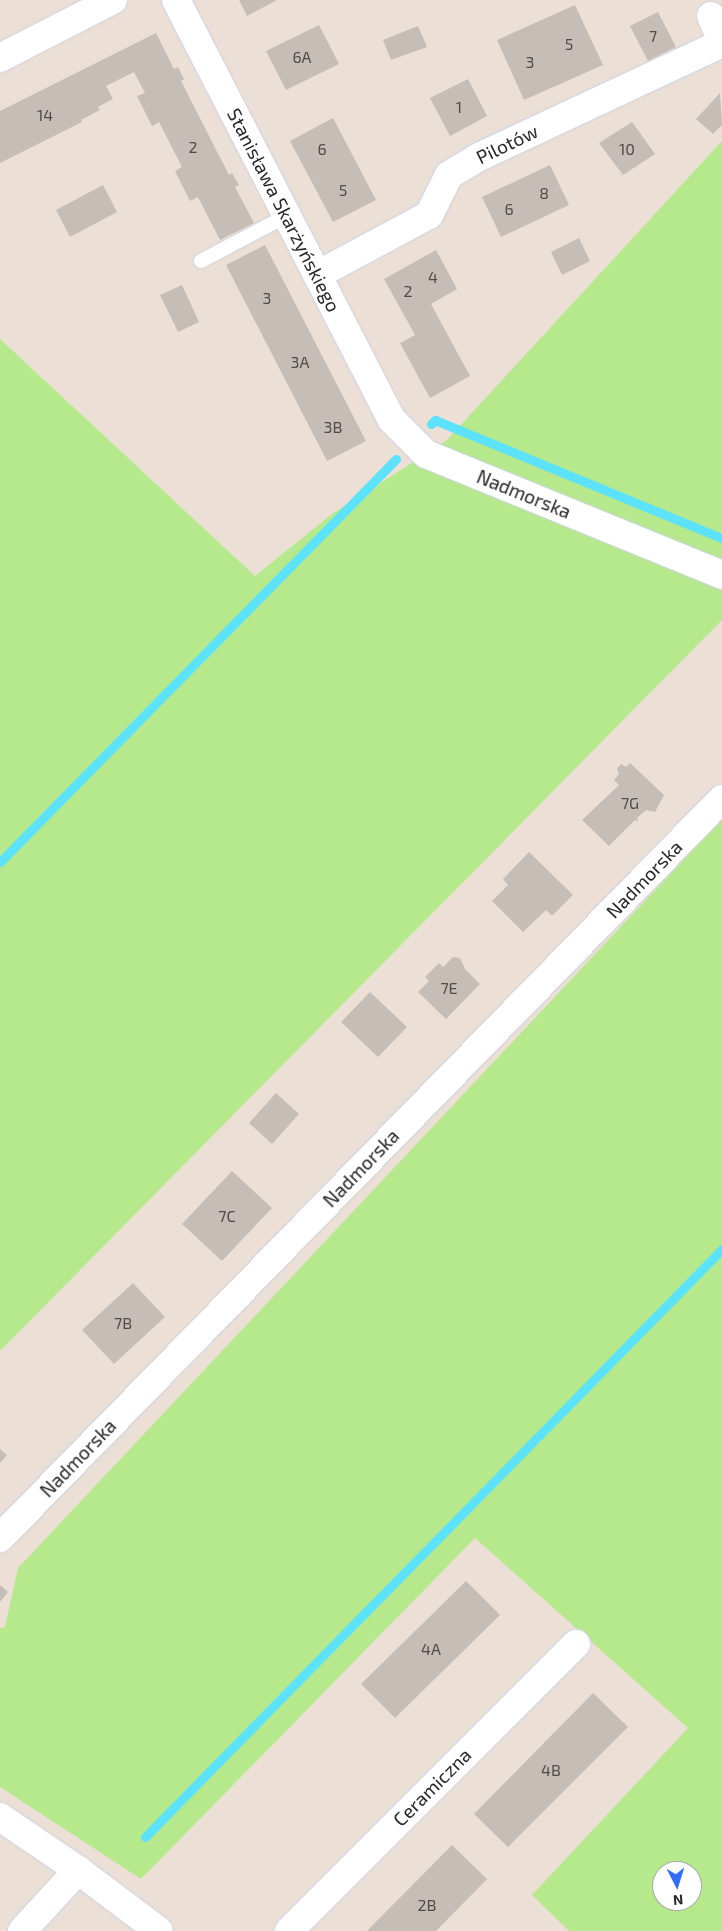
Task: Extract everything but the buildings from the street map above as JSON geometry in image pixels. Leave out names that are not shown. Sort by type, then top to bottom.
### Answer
[{"type":"street","points":[[0,58],[113,0]]},
{"type":"street","name":"Stanisława Skarżyńskiego","points":[[176,0],[392,420]]},
{"type":"street","name":"Pilotów","points":[[317,275],[429,215],[449,175],[480,157],[722,42],[711,16]]},
{"type":"street","name":"Nadmorska","points":[[392,420],[426,454],[722,575]]},
{"type":"street","name":"Nadmorska","points":[[0,1538],[722,799]]},
{"type":"street","name":"Ceramiczna","points":[[289,1931],[576,1644]]},
{"type":"street","points":[[0,1816],[78,1870],[159,1931]]},
{"type":"street","points":[[22,1931],[78,1870]]},
{"type":"lane","points":[[201,261],[286,216]]},
{"type":"green space","points":[[722,141],[722,620],[0,1351],[0,339],[255,576],[332,514],[446,441]]},
{"type":"green space","points":[[722,819],[722,1931],[569,1931],[532,1895],[688,1728],[475,1538],[141,1879],[0,1787],[0,1628],[5,1627],[18,1568]]},
{"type":"waterway","points":[[431,424],[435,420],[722,538]]},
{"type":"waterway","points":[[0,862],[396,459]]},
{"type":"waterway","points":[[145,1837],[722,1249]]}]
